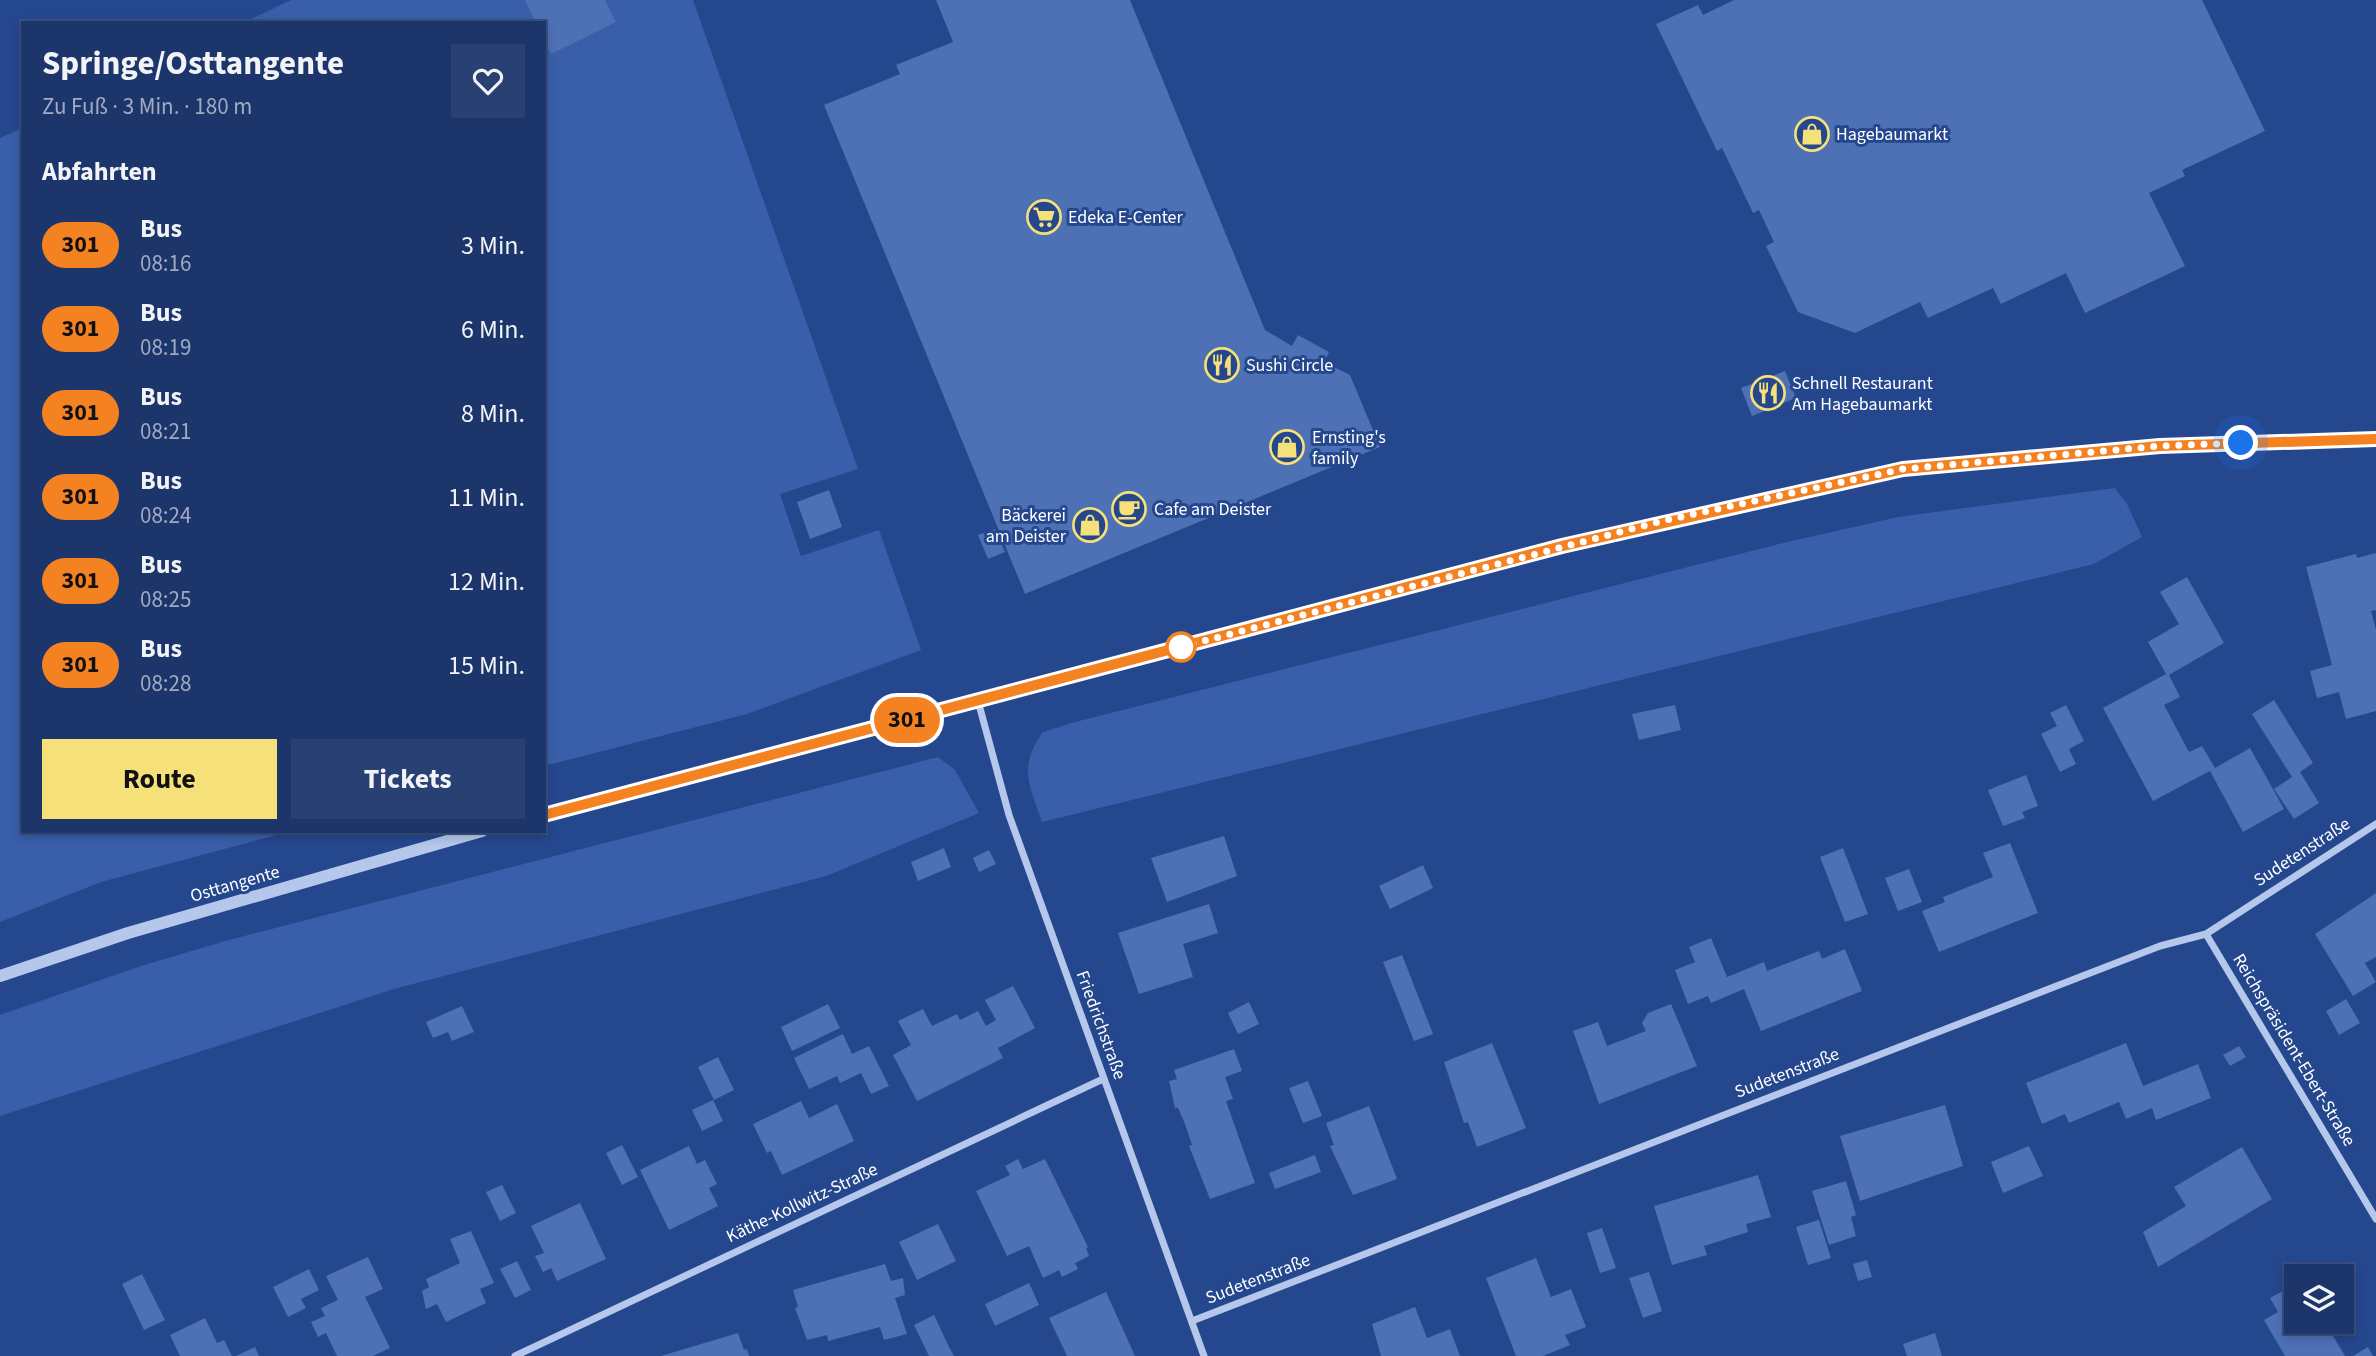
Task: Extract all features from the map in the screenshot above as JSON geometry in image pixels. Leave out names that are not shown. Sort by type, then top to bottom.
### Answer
[{"type":"street","points":[[546,814],[1562,546],[1903,469],[2160,446],[2376,439]]},
{"type":"street","name":"Friedrichstraße","points":[[978,701],[1009,815],[1204,1356]]},
{"type":"street","name":"Sudetenstraße","points":[[1192,1321],[2160,946],[2206,934],[2376,824]]},
{"type":"street","name":"Osttangente","points":[[0,976],[128,933],[475,833]]},
{"type":"street","name":"Reichspräsident-Ebert-Straße","points":[[2206,934],[2376,1219]]},
{"type":"street","name":"Käthe-Kollwitz-Straße","points":[[516,1356],[1103,1079]]},
{"type":"shaded area","points":[[291,0],[693,0],[858,469],[780,494],[801,556],[879,530],[921,650],[747,714],[546,765],[546,21],[247,21]]},
{"type":"shaded area","points":[[21,129],[21,833],[284,833],[101,882],[0,922],[0,138]]},
{"type":"shaded area","points":[[2115,488],[2127,504],[2142,537],[2094,564],[1042,822],[1030,786],[1030,755],[1043,732],[1075,722],[1783,543],[1898,517]]},
{"type":"shaded area","points":[[938,757],[955,770],[979,813],[826,876],[394,989],[0,1116],[0,1015],[141,966],[225,941]]},
{"type":"building","points":[[525,0],[605,0],[616,22],[551,54],[546,44],[546,21],[535,21]]},
{"type":"building","name":"Edeka E-Center","points":[[936,0],[1130,0],[1265,330],[1292,346],[1298,335],[1329,352],[1324,362],[1350,375],[1380,447],[1025,594],[824,105],[900,74],[896,65],[953,42]]},
{"type":"building","points":[[1734,0],[2202,0],[2265,131],[2182,170],[2185,176],[2149,193],[2185,266],[2085,313],[2066,273],[2001,304],[1993,288],[1928,318],[1920,302],[1855,333],[1798,312],[1766,246],[1774,242],[1759,210],[1753,213],[1722,148],[1717,151],[1656,24],[1698,5],[1703,15]]},
{"type":"building","name":"Schnell Restaurant Am Hagebaumarkt","points":[[1785,371],[1796,398],[1752,416],[1741,388]]},
{"type":"building","points":[[829,490],[842,527],[810,539],[797,502]]},
{"type":"building","points":[[995,529],[1005,552],[988,559],[978,535]]},
{"type":"building","points":[[2376,553],[2376,610],[2371,611],[2376,630],[2376,711],[2346,719],[2339,692],[2317,698],[2310,671],[2332,665],[2306,567],[2356,554],[2357,558]]},
{"type":"building","points":[[2187,577],[2224,643],[2169,675],[2180,697],[2164,705],[2189,752],[2202,746],[2215,768],[2250,748],[2284,809],[2243,832],[2210,771],[2153,801],[2103,708],[2166,674],[2148,642],[2179,624],[2160,592]]},
{"type":"building","points":[[2274,700],[2313,763],[2300,772],[2319,803],[2294,819],[2274,789],[2292,777],[2252,714]]},
{"type":"building","points":[[1675,705],[1681,730],[1639,740],[1632,714]]},
{"type":"building","points":[[2066,705],[2084,741],[2069,749],[2076,764],[2060,772],[2041,734],[2057,726],[2050,713]]},
{"type":"building","points":[[2026,775],[2038,806],[2022,812],[2025,818],[2003,826],[1988,790]]},
{"type":"building","points":[[1224,836],[1237,876],[1167,902],[1151,858]]},
{"type":"building","points":[[2010,843],[2038,913],[1939,952],[1922,911],[1945,902],[1943,897],[1993,877],[1983,853]]},
{"type":"building","points":[[944,848],[951,867],[918,881],[911,862]]},
{"type":"building","points":[[1843,848],[1868,914],[1845,922],[1820,857]]},
{"type":"building","points":[[989,850],[996,864],[979,872],[973,858]]},
{"type":"building","points":[[1423,865],[1433,888],[1390,909],[1379,886]]},
{"type":"building","points":[[1909,869],[1922,902],[1898,911],[1885,878]]},
{"type":"building","points":[[2376,893],[2376,957],[2365,963],[2376,982],[2353,996],[2315,934]]},
{"type":"building","points":[[1209,904],[1218,933],[1183,944],[1193,977],[1139,994],[1118,933]]},
{"type":"building","points":[[1711,938],[1727,977],[1764,962],[1767,971],[1819,951],[1822,959],[1845,949],[1862,991],[1761,1031],[1744,989],[1711,1003],[1708,996],[1688,1004],[1675,970],[1695,962],[1689,947]]},
{"type":"building","points":[[1402,955],[1433,1034],[1414,1041],[1383,962]]},
{"type":"building","points":[[1013,986],[1035,1028],[998,1048],[1003,1058],[917,1101],[893,1055],[911,1045],[898,1021],[923,1009],[932,1026],[957,1014],[960,1020],[978,1011],[986,1026],[996,1020],[985,1000]]},
{"type":"building","points":[[2346,999],[2360,1023],[2339,1035],[2326,1011]]},
{"type":"building","points":[[1249,1002],[1259,1024],[1238,1034],[1228,1013]]},
{"type":"building","points":[[828,1004],[840,1028],[792,1051],[781,1027]]},
{"type":"building","points":[[1671,1004],[1697,1066],[1599,1104],[1573,1031],[1598,1022],[1607,1046],[1646,1031],[1642,1023],[1648,1013]]},
{"type":"building","points":[[462,1006],[474,1032],[452,1041],[448,1032],[433,1038],[426,1022]]},
{"type":"building","points":[[843,1034],[852,1054],[869,1046],[889,1086],[871,1094],[861,1073],[840,1083],[837,1076],[809,1089],[794,1058]]},
{"type":"building","points":[[1492,1043],[1526,1128],[1477,1147],[1468,1122],[1464,1123],[1444,1062]]},
{"type":"building","points":[[2126,1043],[2143,1086],[2198,1064],[2211,1098],[2156,1120],[2152,1108],[2126,1119],[2119,1102],[2069,1123],[2065,1114],[2042,1124],[2026,1083]]},
{"type":"building","points":[[2239,1046],[2246,1057],[2230,1066],[2223,1055]]},
{"type":"building","points":[[1234,1049],[1242,1071],[1225,1077],[1233,1099],[1226,1101],[1255,1183],[1210,1199],[1189,1146],[1192,1145],[1185,1124],[1178,1108],[1175,1108],[1169,1081],[1177,1079],[1174,1070]]},
{"type":"building","points":[[718,1057],[734,1090],[714,1100],[698,1067]]},
{"type":"building","points":[[1308,1081],[1322,1116],[1303,1123],[1289,1088]]},
{"type":"building","points":[[713,1100],[723,1121],[702,1131],[692,1110]]},
{"type":"building","points":[[801,1101],[809,1118],[837,1104],[854,1141],[782,1175],[771,1151],[767,1153],[753,1124]]},
{"type":"building","points":[[1945,1105],[1963,1166],[1860,1201],[1840,1136]]},
{"type":"building","points":[[1369,1106],[1397,1179],[1353,1195],[1330,1146],[1334,1145],[1326,1123]]},
{"type":"building","points":[[622,1145],[638,1177],[622,1185],[606,1153]]},
{"type":"building","points":[[689,1146],[697,1164],[705,1160],[717,1184],[709,1188],[718,1206],[669,1230],[640,1170]]},
{"type":"building","points":[[2029,1146],[2043,1176],[2003,1193],[1991,1162]]},
{"type":"building","points":[[2242,1147],[2272,1199],[2158,1267],[2143,1232],[2186,1206],[2174,1187]]},
{"type":"building","points":[[1315,1155],[1321,1172],[1275,1189],[1269,1173]]},
{"type":"building","points":[[1018,1159],[1023,1169],[1045,1159],[1088,1247],[1089,1256],[1075,1263],[1078,1269],[1062,1277],[1059,1270],[1043,1278],[1029,1246],[1007,1256],[976,1191],[1010,1175],[1005,1166]]},
{"type":"building","points":[[1758,1175],[1771,1217],[1746,1224],[1748,1232],[1704,1246],[1707,1255],[1672,1265],[1654,1206]]},
{"type":"building","points":[[1846,1181],[1856,1215],[1851,1217],[1856,1236],[1829,1245],[1812,1191]]},
{"type":"building","points":[[502,1185],[516,1213],[500,1221],[486,1192]]},
{"type":"building","points":[[580,1203],[606,1259],[557,1281],[551,1268],[543,1272],[535,1256],[544,1253],[531,1226]]},
{"type":"building","points":[[1819,1220],[1831,1258],[1808,1265],[1796,1227]]},
{"type":"building","points":[[938,1224],[956,1261],[917,1280],[899,1242]]},
{"type":"building","points":[[1602,1228],[1616,1268],[1600,1273],[1587,1233]]},
{"type":"building","points":[[471,1231],[494,1283],[480,1289],[486,1303],[446,1322],[437,1304],[426,1309],[422,1291],[429,1287],[426,1279],[460,1263],[450,1239]]},
{"type":"building","points":[[368,1257],[383,1289],[365,1297],[390,1348],[373,1356],[337,1356],[326,1333],[318,1337],[311,1322],[325,1316],[321,1308],[338,1300],[326,1276]]},
{"type":"building","points":[[1536,1258],[1551,1297],[1571,1289],[1586,1327],[1565,1335],[1570,1345],[1543,1356],[1516,1356],[1486,1278]]},
{"type":"building","points":[[1867,1260],[1872,1277],[1858,1281],[1853,1264]]},
{"type":"building","points":[[517,1261],[531,1290],[515,1298],[500,1269]]},
{"type":"building","points":[[885,1264],[891,1281],[903,1278],[905,1295],[895,1298],[907,1334],[884,1340],[880,1327],[828,1341],[827,1335],[807,1340],[795,1308],[798,1307],[793,1290]]},
{"type":"building","points":[[309,1269],[319,1290],[301,1299],[306,1308],[288,1317],[273,1287]]},
{"type":"building","points":[[1649,1272],[1662,1311],[1643,1318],[1629,1278]]},
{"type":"building","points":[[142,1274],[165,1320],[144,1330],[122,1284]]},
{"type":"building","points":[[1029,1283],[1039,1305],[995,1326],[985,1304]]},
{"type":"building","points":[[2284,1290],[2284,1334],[2332,1334],[2345,1356],[2285,1356],[2264,1320],[2278,1312],[2270,1298]]},
{"type":"building","points":[[1106,1292],[1135,1356],[1067,1356],[1049,1318]]},
{"type":"building","points":[[1415,1307],[1427,1338],[1450,1329],[1460,1356],[1381,1356],[1372,1324]]},
{"type":"building","points":[[934,1315],[954,1356],[929,1356],[914,1325]]},
{"type":"building","points":[[205,1318],[217,1343],[224,1340],[232,1356],[180,1356],[170,1335]]},
{"type":"building","points":[[738,1333],[749,1356],[661,1356]]},
{"type":"building","points":[[1935,1333],[1942,1356],[1907,1356],[1903,1344]]},
{"type":"building","points":[[255,1347],[259,1356],[236,1356]]},
{"type":"building","points":[[2368,1347],[2373,1356],[2353,1356]]},
{"type":"bus line","name":"301","points":[[546,814],[1562,546],[1662,521],[1903,469],[2160,446],[2376,439]]},
{"type":"place","name":"Hagebaumarkt","points":[[1812,134]]},
{"type":"place","name":"Edeka E-Center","points":[[1044,217]]},
{"type":"place","name":"Sushi Circle","points":[[1222,365]]},
{"type":"place","name":"Schnell Restaurant Am Hagebaumarkt","points":[[1768,393]]},
{"type":"place","name":"Ernsting's family","points":[[1287,447]]},
{"type":"place","name":"Cafe am Deister","points":[[1129,509]]},
{"type":"place","name":"Bäckerei am Deister","points":[[1090,525]]},
{"type":"route","points":[[1181,647],[1536,552],[1662,521],[1903,469],[2160,446],[2241,443]]}]
